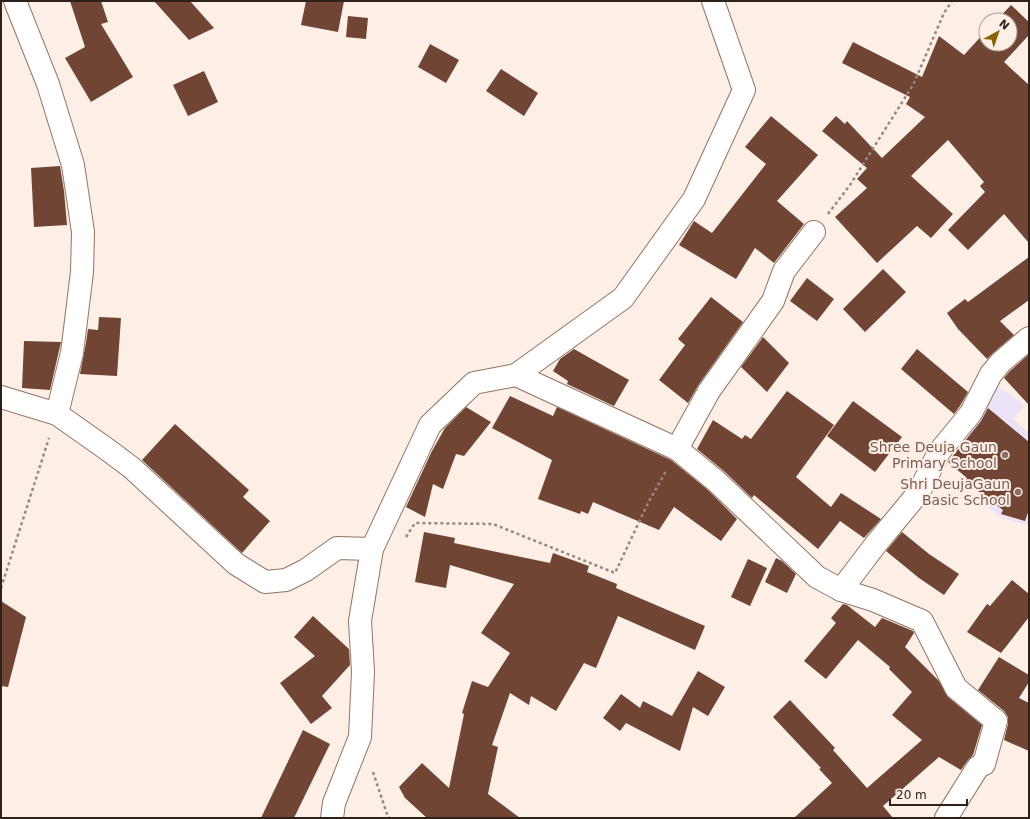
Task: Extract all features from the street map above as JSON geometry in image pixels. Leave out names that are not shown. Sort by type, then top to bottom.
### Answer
[{"type":"street","points":[[15,1],[48,84],[72,165],[83,232],[82,272],[72,353],[57,414]]},
{"type":"street","points":[[332,818],[334,803],[360,737],[363,672],[360,621],[372,549],[430,425],[474,383],[516,375],[623,298],[694,199],[744,90],[713,1]]},
{"type":"street","points":[[677,449],[709,391],[773,301],[784,271],[814,232]]},
{"type":"street","points":[[841,590],[876,544],[919,492],[939,452],[971,413],[991,374],[1001,362],[1029,338]]},
{"type":"street","points":[[516,375],[677,449],[716,481],[817,576],[841,590],[874,600],[922,621],[956,688],[996,721],[984,764],[978,767],[946,818]]},
{"type":"street","points":[[1,397],[57,414],[132,468],[236,564],[265,582],[286,580],[306,570],[337,548],[372,549]]},
{"type":"path","points":[[814,232],[850,185],[913,85],[944,13],[952,1]]},
{"type":"path","points":[[1,588],[57,414]]},
{"type":"path","points":[[404,542],[415,522],[493,524],[615,573],[648,503],[677,449]]},
{"type":"path","points":[[360,737],[383,798],[388,817],[390,818]]},
{"type":"shaded area","name":"Shree Deuja Gaun Primary School","points":[[998,386],[1024,405],[1013,419],[1029,433],[1028,525],[1003,519],[984,505],[1002,481],[984,451],[964,434]]},
{"type":"building","points":[[70,1],[101,1],[108,22],[101,24],[133,77],[91,102],[65,58],[85,47]]},
{"type":"building","points":[[154,1],[190,1],[214,28],[189,40]]},
{"type":"building","points":[[306,1],[344,1],[338,32],[301,25]]},
{"type":"building","points":[[1011,5],[1029,22],[1029,35],[1018,47],[1018,12],[1004,12]]},
{"type":"building","points":[[348,16],[368,18],[366,39],[346,37]]},
{"type":"building","points":[[939,36],[964,55],[978,40],[978,52],[1013,52],[1004,62],[1029,85],[1029,243],[1004,214],[968,250],[948,230],[985,192],[980,186],[984,182],[948,140],[911,176],[953,214],[931,238],[917,226],[877,263],[835,217],[867,188],[857,179],[867,168],[822,131],[836,116],[845,124],[847,121],[882,158],[925,117],[906,104],[910,97],[842,63],[853,42],[922,77]]},
{"type":"building","points":[[430,44],[459,60],[446,83],[418,67]]},
{"type":"building","points":[[501,69],[538,93],[524,116],[486,91]]},
{"type":"building","points":[[204,71],[218,102],[188,116],[173,85]]},
{"type":"building","points":[[771,116],[818,155],[777,201],[804,224],[774,263],[755,248],[736,279],[679,245],[694,221],[712,233],[766,164],[745,147]]},
{"type":"building","points":[[60,166],[67,225],[34,227],[31,168]]},
{"type":"building","points":[[1029,257],[1029,300],[1000,321],[1014,335],[987,359],[958,329],[947,313],[965,299],[968,302]]},
{"type":"building","points":[[883,269],[906,292],[865,332],[843,309]]},
{"type":"building","points":[[807,278],[834,299],[817,321],[790,301]]},
{"type":"building","points":[[711,297],[743,322],[699,384],[688,403],[659,380],[685,345],[678,339]]},
{"type":"building","points":[[99,317],[121,318],[117,376],[80,374],[88,329],[98,330]]},
{"type":"building","points":[[763,337],[789,363],[767,392],[741,367]]},
{"type":"building","points":[[24,341],[61,342],[50,390],[22,388]]},
{"type":"building","points":[[574,349],[629,380],[614,406],[567,384],[568,381],[553,371],[560,359]]},
{"type":"building","points":[[917,349],[968,392],[954,414],[901,369]]},
{"type":"building","points":[[1029,354],[1029,405],[1004,378]]},
{"type":"building","points":[[787,391],[834,425],[796,477],[831,507],[841,493],[881,519],[864,538],[840,521],[818,549],[754,495],[752,498],[725,472],[697,449],[713,420],[742,439],[745,435],[751,439]]},
{"type":"building","points":[[510,396],[553,416],[557,407],[671,460],[708,490],[737,519],[721,541],[674,507],[659,530],[593,502],[588,514],[581,511],[580,514],[538,499],[552,460],[492,428]]},
{"type":"building","points":[[853,401],[902,437],[875,472],[827,436]]},
{"type":"building","points":[[466,407],[491,422],[464,456],[456,454],[443,489],[433,484],[425,517],[406,507],[432,451],[445,428]]},
{"type":"building","name":"Shree Deuja Gaun Primary School","points":[[988,408],[1029,442],[1029,510],[1025,521],[1001,514],[1003,510],[965,481],[967,478],[948,462],[981,421]]},
{"type":"building","points":[[175,424],[249,490],[243,497],[270,521],[242,553],[142,460]]},
{"type":"building","points":[[424,532],[455,538],[454,543],[550,563],[553,553],[589,566],[587,572],[617,584],[616,588],[705,626],[695,650],[618,616],[596,668],[584,663],[556,711],[531,696],[529,705],[510,693],[492,745],[498,747],[488,794],[520,818],[427,818],[405,798],[399,787],[422,763],[449,788],[464,714],[462,713],[472,681],[488,687],[510,653],[481,633],[514,584],[450,565],[446,588],[415,582]]},
{"type":"building","points":[[902,532],[929,554],[959,574],[944,595],[919,578],[886,551]]},
{"type":"building","points":[[776,558],[782,561],[796,574],[787,593],[765,582]]},
{"type":"building","points":[[748,559],[767,568],[750,606],[731,597]]},
{"type":"building","points":[[1012,580],[1029,594],[1029,617],[1001,653],[967,632],[987,604],[990,606]]},
{"type":"building","points":[[1,601],[26,617],[8,687],[1,686]]},
{"type":"building","points":[[843,604],[847,605],[875,627],[882,618],[913,631],[914,633],[905,647],[939,681],[948,697],[982,725],[973,755],[961,770],[939,757],[883,806],[893,818],[794,818],[832,783],[819,769],[821,768],[773,717],[790,700],[835,748],[833,750],[867,788],[922,740],[892,715],[912,692],[889,669],[890,667],[858,640],[826,679],[804,661],[836,623],[831,618]]},
{"type":"building","points":[[313,616],[349,649],[350,665],[322,696],[332,708],[311,724],[280,683],[315,656],[294,637]]},
{"type":"building","points":[[999,657],[1029,675],[1029,682],[1019,698],[1029,703],[1029,751],[1004,740],[1008,717],[1004,711],[978,690]]},
{"type":"building","points":[[698,671],[725,687],[708,716],[693,707],[680,751],[626,723],[620,731],[603,718],[621,694],[640,708],[643,701],[672,716]]},
{"type":"building","points":[[303,730],[330,744],[294,818],[261,818]]},
{"type":"place","name":"Shree Deuja Gaun Primary School","points":[[1005,455]]},
{"type":"place","name":"Shri DeujaGaun Basic School","points":[[1018,492]]}]
